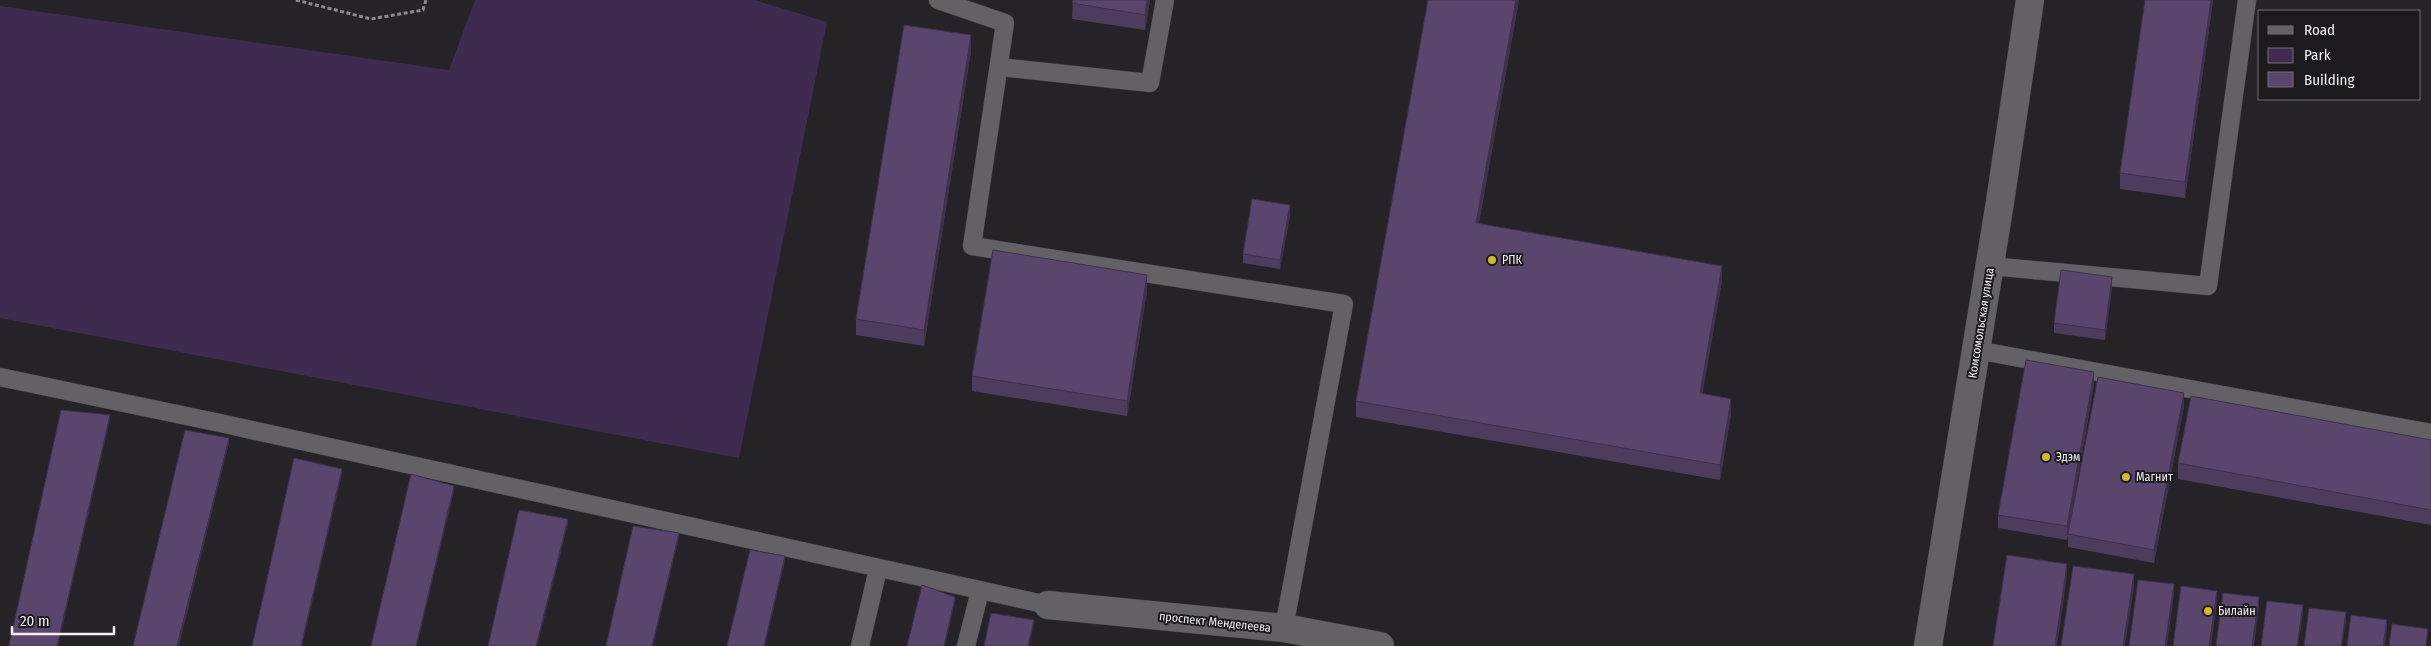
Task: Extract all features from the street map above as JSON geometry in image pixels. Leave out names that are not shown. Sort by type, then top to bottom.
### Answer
[{"type":"street","name":"Комсомольская улица","points":[[1928,646],[1990,266],[2030,0]]},
{"type":"street","name":"проспект Менделеева","points":[[1048,605],[1284,628],[1380,646]]},
{"type":"lane","points":[[938,0],[1005,23],[972,246],[1344,304],[1284,628]]},
{"type":"lane","points":[[999,66],[1150,84],[1165,0]]},
{"type":"lane","points":[[1990,266],[2208,286],[2247,0]]},
{"type":"lane","points":[[1976,350],[2431,433]]},
{"type":"lane","points":[[0,376],[1048,605]]},
{"type":"lane","points":[[860,646],[878,568]]},
{"type":"lane","points":[[966,646],[980,591]]},
{"type":"path","points":[[296,0],[371,19],[423,10],[426,0]]},
{"type":"green space","points":[[475,0],[755,0],[827,22],[739,458],[0,318],[0,6],[449,70]]},
{"type":"building","points":[[1073,0],[1147,0],[1145,15],[1072,3]]},
{"type":"building","name":"РПК","points":[[1428,0],[1516,0],[1476,223],[1722,266],[1700,393],[1731,399],[1720,465],[1356,401]]},
{"type":"building","points":[[2145,0],[2211,0],[2185,182],[2120,173]]},
{"type":"building","points":[[904,25],[971,35],[924,330],[856,319]]},
{"type":"building","points":[[1252,199],[1290,205],[1280,260],[1243,254]]},
{"type":"building","points":[[993,250],[1147,275],[1127,401],[972,376]]},
{"type":"building","points":[[2061,270],[2112,277],[2105,330],[2054,323]]},
{"type":"building","name":"Эдэм","points":[[2026,360],[2094,372],[2067,526],[1998,515]]},
{"type":"building","name":"Магнит","points":[[2098,377],[2184,393],[2154,550],[2068,534]]},
{"type":"building","points":[[2191,396],[2431,440],[2431,510],[2178,463]]},
{"type":"building","points":[[61,410],[110,415],[57,646],[9,646]]},
{"type":"building","points":[[185,430],[229,438],[177,646],[133,646]]},
{"type":"building","points":[[294,458],[342,469],[301,646],[252,646]]},
{"type":"building","points":[[411,474],[454,486],[416,646],[371,646]]},
{"type":"building","points":[[519,510],[568,519],[536,646],[488,646]]},
{"type":"building","points":[[633,526],[679,533],[652,646],[606,646]]},
{"type":"building","points":[[750,550],[785,556],[764,646],[727,646]]},
{"type":"building","points":[[2007,555],[2067,564],[2055,646],[1993,646]]},
{"type":"building","points":[[2073,566],[2134,574],[2123,646],[2061,646]]},
{"type":"building","points":[[2138,580],[2174,584],[2165,646],[2129,646]]},
{"type":"building","points":[[922,585],[955,597],[944,646],[907,646]]},
{"type":"building","points":[[2181,586],[2217,591],[2209,646],[2173,646]]},
{"type":"building","points":[[2223,593],[2259,597],[2252,646],[2216,646]]},
{"type":"building","points":[[2267,601],[2303,605],[2297,646],[2261,646]]},
{"type":"building","points":[[2309,608],[2346,612],[2341,646],[2304,646]]},
{"type":"building","points":[[991,613],[1034,620],[1028,646],[984,646]]},
{"type":"building","points":[[2351,615],[2387,620],[2383,646],[2347,646]]},
{"type":"building","points":[[2392,624],[2428,629],[2426,646],[2389,646]]},
{"type":"place","name":"РПК","points":[[1492,260]]},
{"type":"place","name":"Эдэм","points":[[2046,457]]},
{"type":"place","name":"Магнит","points":[[2126,477]]},
{"type":"place","name":"Билайн","points":[[2208,611]]}]
